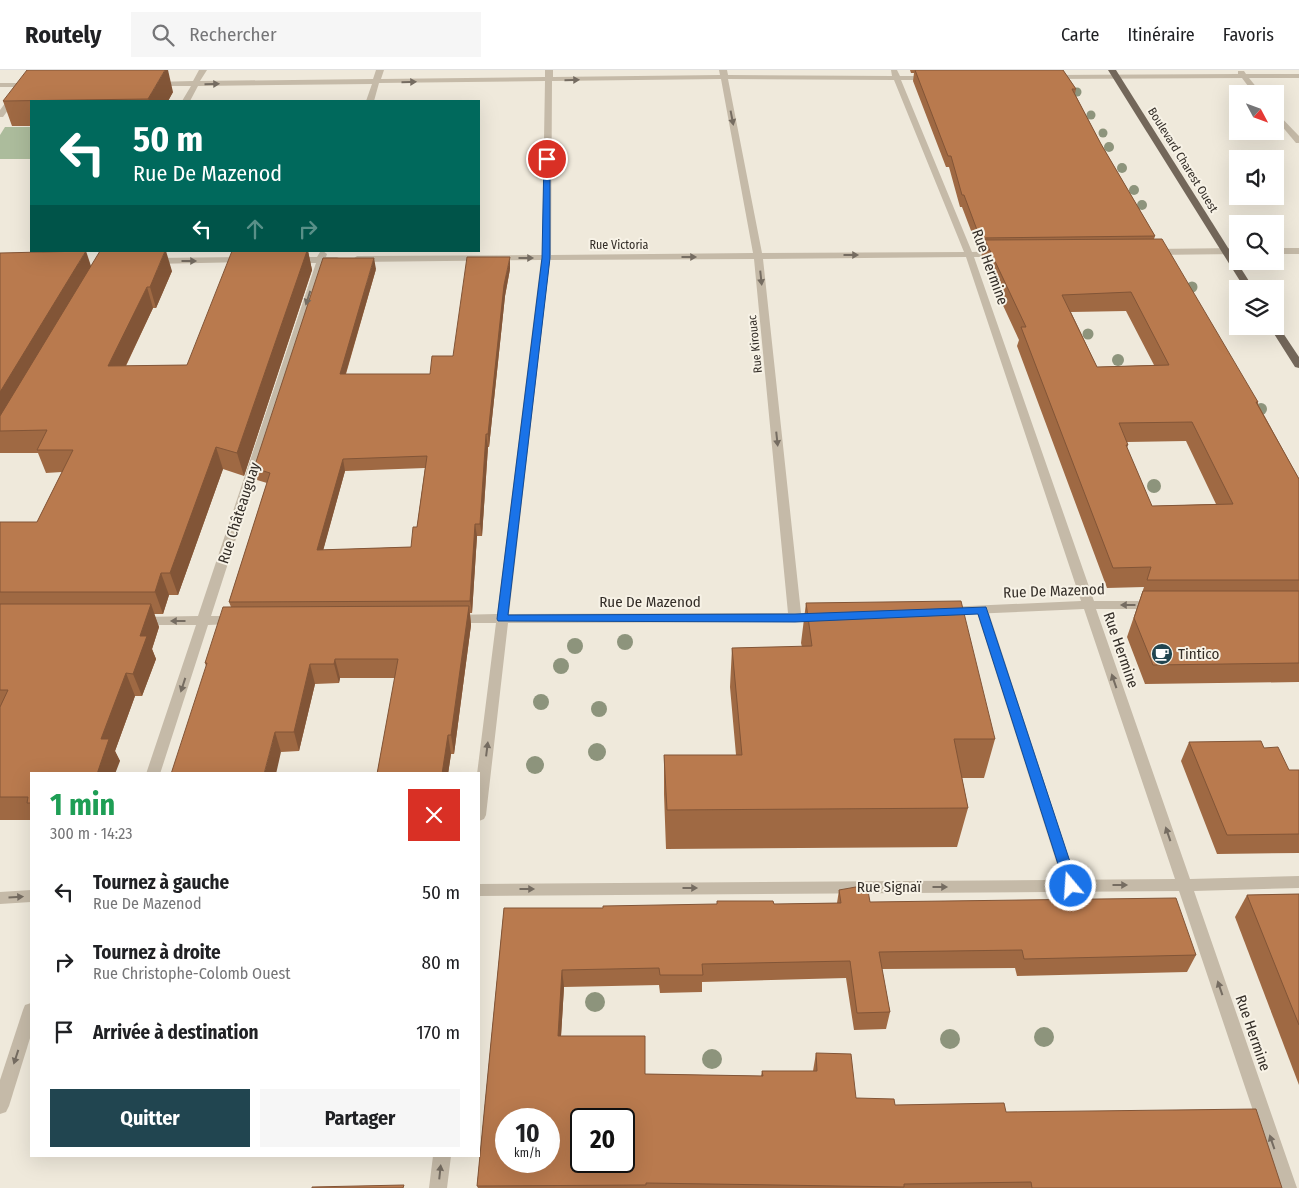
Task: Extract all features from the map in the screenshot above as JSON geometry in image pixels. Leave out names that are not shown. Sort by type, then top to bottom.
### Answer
[{"type":"main road","name":"Boulevard Charest Ouest","points":[[1114,73],[1244,280]]},
{"type":"main road","points":[[1280,335],[1299,366]]},
{"type":"street","points":[[0,115],[34,70]]},
{"type":"street","points":[[186,100],[203,70]]},
{"type":"street","points":[[370,100],[380,70]]},
{"type":"street","points":[[1046,77],[1114,73],[1241,73],[1299,76]]},
{"type":"street","points":[[1241,73],[1251,85]]},
{"type":"street","name":"Rue Kirouac","points":[[724,74],[758,256],[795,618]]},
{"type":"street","points":[[146,84],[376,82],[548,75],[895,74],[936,78]]},
{"type":"street","name":"Rue Hermine","points":[[895,74],[969,254],[1288,1188]]},
{"type":"street","points":[[480,806],[546,258],[548,75]]},
{"type":"street","points":[[0,85],[42,85]]},
{"type":"street","points":[[1284,124],[1299,141]]},
{"type":"street","points":[[1147,252],[1226,251]]},
{"type":"street","points":[[1284,251],[1299,251]]},
{"type":"street","name":"Rue Victoria","points":[[282,260],[322,255],[546,258],[1008,254]]},
{"type":"street","name":"Rue Châteauguay","points":[[155,772],[322,255]]},
{"type":"street","points":[[137,261],[253,260]]},
{"type":"street","name":"Rue De Mazenod","points":[[933,612],[1088,605],[1165,605]]},
{"type":"street","points":[[982,610],[1071,886]]},
{"type":"street","name":"Rue De Mazenod","points":[[443,619],[795,618],[834,616]]},
{"type":"street","points":[[126,621],[244,620]]},
{"type":"street","name":"Rue Signaï","points":[[480,890],[1186,885],[1299,882]]},
{"type":"street","points":[[0,898],[30,896]]},
{"type":"street","points":[[0,1106],[30,1013]]},
{"type":"street","points":[[438,1188],[442,1157]]},
{"type":"green space","points":[[5,127],[30,127],[30,159],[0,159],[0,135]]},
{"type":"building","points":[[27,70],[165,70],[148,99],[3,101]]},
{"type":"building","points":[[915,70],[1063,70],[1076,89],[1072,89],[1101,144],[1155,236],[980,238],[964,195],[962,195],[951,156],[948,156]]},
{"type":"building","points":[[1162,239],[1258,402],[1256,402],[1299,479],[1299,580],[1147,580],[1151,567],[1113,568],[1021,327],[1026,327],[985,240]],"holes":[[[1131,292],[1169,365],[1097,367],[1062,295]],[[1192,422],[1233,504],[1152,506],[1126,445],[1128,445],[1119,423]]]},
{"type":"building","points":[[85,252],[0,392],[0,253]]},
{"type":"building","points":[[99,252],[165,252],[150,287],[147,287],[108,366],[187,365],[232,252],[307,252],[237,453],[216,447],[170,573],[161,573],[155,592],[0,592],[0,522],[37,522],[73,450],[37,450],[47,430],[0,431],[0,416]]},
{"type":"building","points":[[467,257],[510,257],[504,285],[488,434],[486,434],[480,524],[475,524],[470,601],[229,602],[270,473],[254,468],[323,258],[374,258],[340,374],[430,374],[432,356],[453,356]],"holes":[[[427,456],[417,527],[413,527],[411,547],[317,550],[343,459]]]},
{"type":"building","points":[[1143,591],[1299,591],[1299,663],[1153,665],[1134,618]]},
{"type":"building","points":[[961,601],[995,739],[954,739],[968,808],[667,810],[664,755],[742,755],[732,648],[812,646],[806,603]]},
{"type":"building","points":[[0,604],[151,604],[140,636],[147,636],[133,674],[126,673],[101,739],[109,739],[98,772],[30,772],[30,803],[27,803],[28,797],[0,797],[0,707],[8,690],[0,690]]},
{"type":"building","points":[[469,606],[451,735],[448,735],[442,772],[377,772],[398,659],[335,659],[334,664],[310,664],[294,732],[275,732],[265,772],[172,772],[223,607]]},
{"type":"building","points":[[1261,741],[1264,748],[1278,747],[1289,770],[1299,770],[1299,834],[1227,835],[1189,742]]},
{"type":"building","points":[[867,885],[870,902],[1176,898],[1196,955],[1024,959],[1022,950],[879,952],[890,1012],[857,1013],[850,961],[702,964],[703,975],[660,975],[659,968],[562,970],[558,1036],[645,1036],[645,1074],[763,1076],[762,1071],[817,1071],[816,1053],[851,1054],[856,1098],[894,1099],[895,1105],[1004,1103],[1006,1112],[1256,1109],[1282,1188],[1032,1188],[1031,1182],[904,1184],[904,1187],[646,1183],[646,1185],[477,1186],[504,908],[603,908],[603,906],[717,904],[717,901],[773,901],[774,904],[841,903],[839,890]]},
{"type":"building","points":[[1299,894],[1299,1025],[1247,895]]},
{"type":"building","points":[[404,1185],[403,1188],[312,1188],[312,1187]]},
{"type":"place","name":"Tintico","points":[[1162,654]]},
{"type":"route","points":[[547,159],[546,258],[502,619],[795,618],[982,610],[1071,886]]}]
